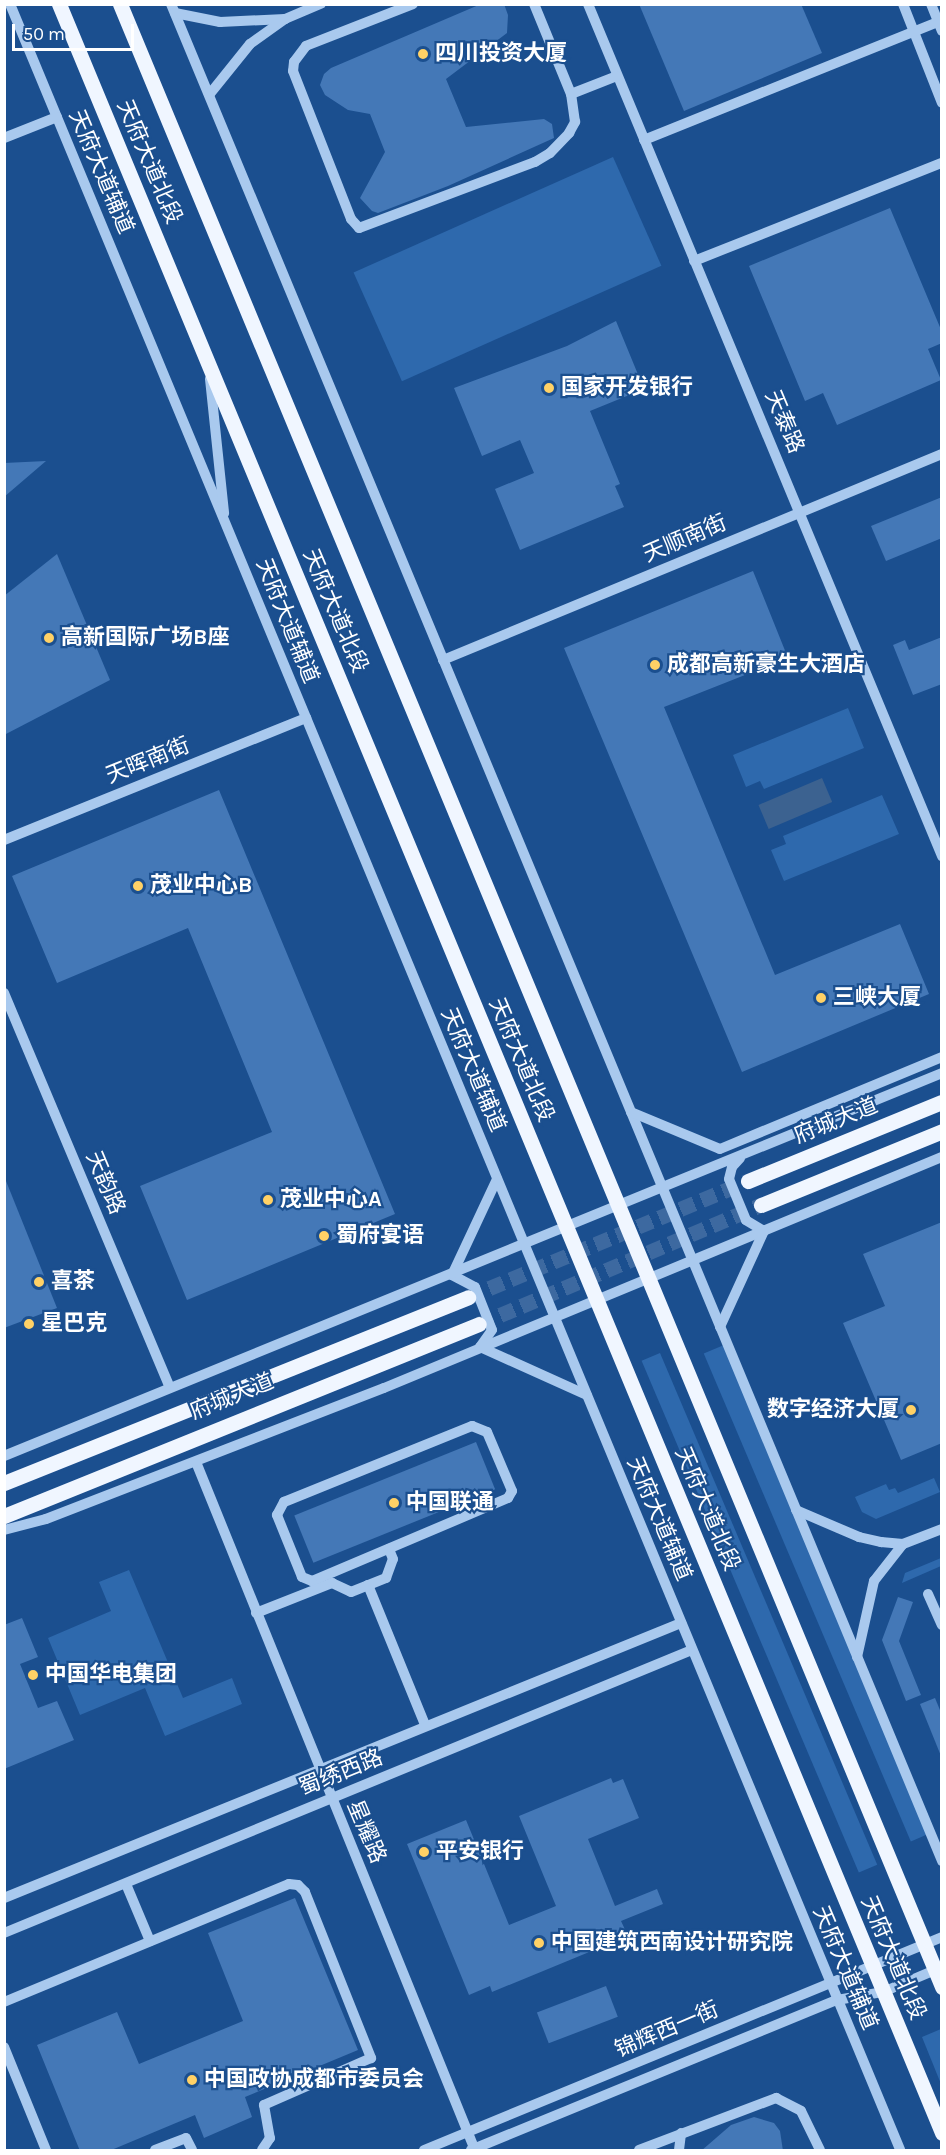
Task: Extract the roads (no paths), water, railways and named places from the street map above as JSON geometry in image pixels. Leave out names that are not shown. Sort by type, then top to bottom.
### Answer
[{"type":"main road","name":"天府大道北段","points":[[59,4],[942,2133]]},
{"type":"main road","name":"天府大道北段","points":[[120,4],[924,1944],[938,1969],[942,1987]]},
{"type":"main road","name":"府城大道","points":[[748,1181],[942,1102]]},
{"type":"main road","points":[[761,1205],[942,1131]]},
{"type":"main road","name":"府城大道","points":[[4,1483],[468,1297]]},
{"type":"main road","name":"府城大道","points":[[4,1516],[479,1324]]},
{"type":"street","name":"天府大道辅道","points":[[10,4],[900,2151]]},
{"type":"street","points":[[209,95],[249,44],[285,19],[321,4]]},
{"type":"street","points":[[413,4],[306,46],[294,62],[293,71],[351,219],[359,228],[365,229],[505,175],[550,153],[575,122],[571,94],[534,4]]},
{"type":"street","name":"天泰路","points":[[588,4],[694,261],[801,511],[942,856]]},
{"type":"street","points":[[903,4],[942,103]]},
{"type":"street","points":[[644,140],[913,31],[940,24],[931,4]]},
{"type":"street","points":[[173,9],[220,22],[285,19]]},
{"type":"street","points":[[173,9],[942,1861]]},
{"type":"street","points":[[571,94],[617,76]]},
{"type":"street","points":[[4,138],[57,117]]},
{"type":"street","points":[[694,261],[942,163]]},
{"type":"street","points":[[209,367],[226,524]]},
{"type":"street","name":"天顺南街","points":[[444,660],[942,454]]},
{"type":"street","name":"天晖南街","points":[[4,840],[306,718]]},
{"type":"street","name":"天韵路","points":[[4,993],[170,1388]]},
{"type":"street","points":[[631,1112],[720,1149],[942,1057]]},
{"type":"street","points":[[4,1456],[567,1229],[942,1073]]},
{"type":"street","points":[[742,1156],[732,1167],[729,1179],[746,1220],[764,1231]]},
{"type":"street","points":[[4,1530],[46,1520],[196,1462],[692,1261],[942,1156]]},
{"type":"street","points":[[452,1275],[497,1179]]},
{"type":"street","points":[[720,1327],[764,1231]]},
{"type":"street","points":[[452,1275],[476,1287],[492,1330],[480,1347]]},
{"type":"street","points":[[480,1347],[587,1395]]},
{"type":"street","points":[[256,1613],[314,1585],[389,1548],[508,1498],[512,1491],[487,1432],[472,1426],[284,1502],[277,1515],[302,1577],[314,1585],[332,1583],[351,1592],[386,1578],[393,1559],[389,1548]]},
{"type":"street","name":"星耀路","points":[[196,1462],[474,2150]]},
{"type":"street","points":[[796,1510],[859,1537],[903,1544]]},
{"type":"street","points":[[857,1657],[874,1581],[903,1544],[942,1528]]},
{"type":"street","points":[[368,1585],[425,1725]]},
{"type":"street","points":[[928,1594],[942,1625]]},
{"type":"street","name":"蜀绣西路","points":[[4,1898],[319,1768],[681,1623]]},
{"type":"street","name":"蜀绣西路","points":[[4,1934],[693,1650]]},
{"type":"street","points":[[126,1884],[150,1941]]},
{"type":"street","points":[[4,2002],[289,1884],[298,1885],[305,1892],[371,2058],[264,2104],[270,2138],[262,2151]]},
{"type":"street","name":"锦辉西一街","points":[[424,2151],[942,1937]]},
{"type":"street","name":"锦辉西一街","points":[[474,2150],[837,2000],[883,1992],[938,1969]]},
{"type":"street","points":[[4,2047],[46,2151]]},
{"type":"street","points":[[639,2151],[776,2098],[801,2111],[820,2151]]},
{"type":"street","points":[[679,2151],[681,2133]]},
{"type":"street","points":[[155,2151],[186,2138],[192,2151]]},
{"type":"tunnel","points":[[468,1297],[748,1181]]},
{"type":"tunnel","points":[[479,1324],[761,1205]]},
{"type":"place","name":"四川投资大厦","points":[[423,54]]},
{"type":"place","name":"国家开发银行","points":[[549,388]]},
{"type":"place","name":"高新国际广场B座","points":[[49,638]]},
{"type":"place","name":"成都高新豪生大酒店","points":[[655,665]]},
{"type":"place","name":"茂业中心B","points":[[138,886]]},
{"type":"place","name":"三峡大厦","points":[[821,998]]},
{"type":"place","name":"茂业中心A","points":[[268,1200]]},
{"type":"place","name":"蜀府宴语","points":[[324,1236]]},
{"type":"place","name":"喜茶","points":[[39,1282]]},
{"type":"place","name":"星巴克","points":[[29,1324]]},
{"type":"place","name":"数字经济大厦","points":[[911,1410]]},
{"type":"place","name":"中国联通","points":[[394,1503]]},
{"type":"place","name":"中国华电集团","points":[[33,1675]]},
{"type":"place","name":"平安银行","points":[[424,1852]]},
{"type":"place","name":"中国建筑西南设计研究院","points":[[539,1943]]},
{"type":"place","name":"中国政协成都市委员会","points":[[192,2080]]}]
